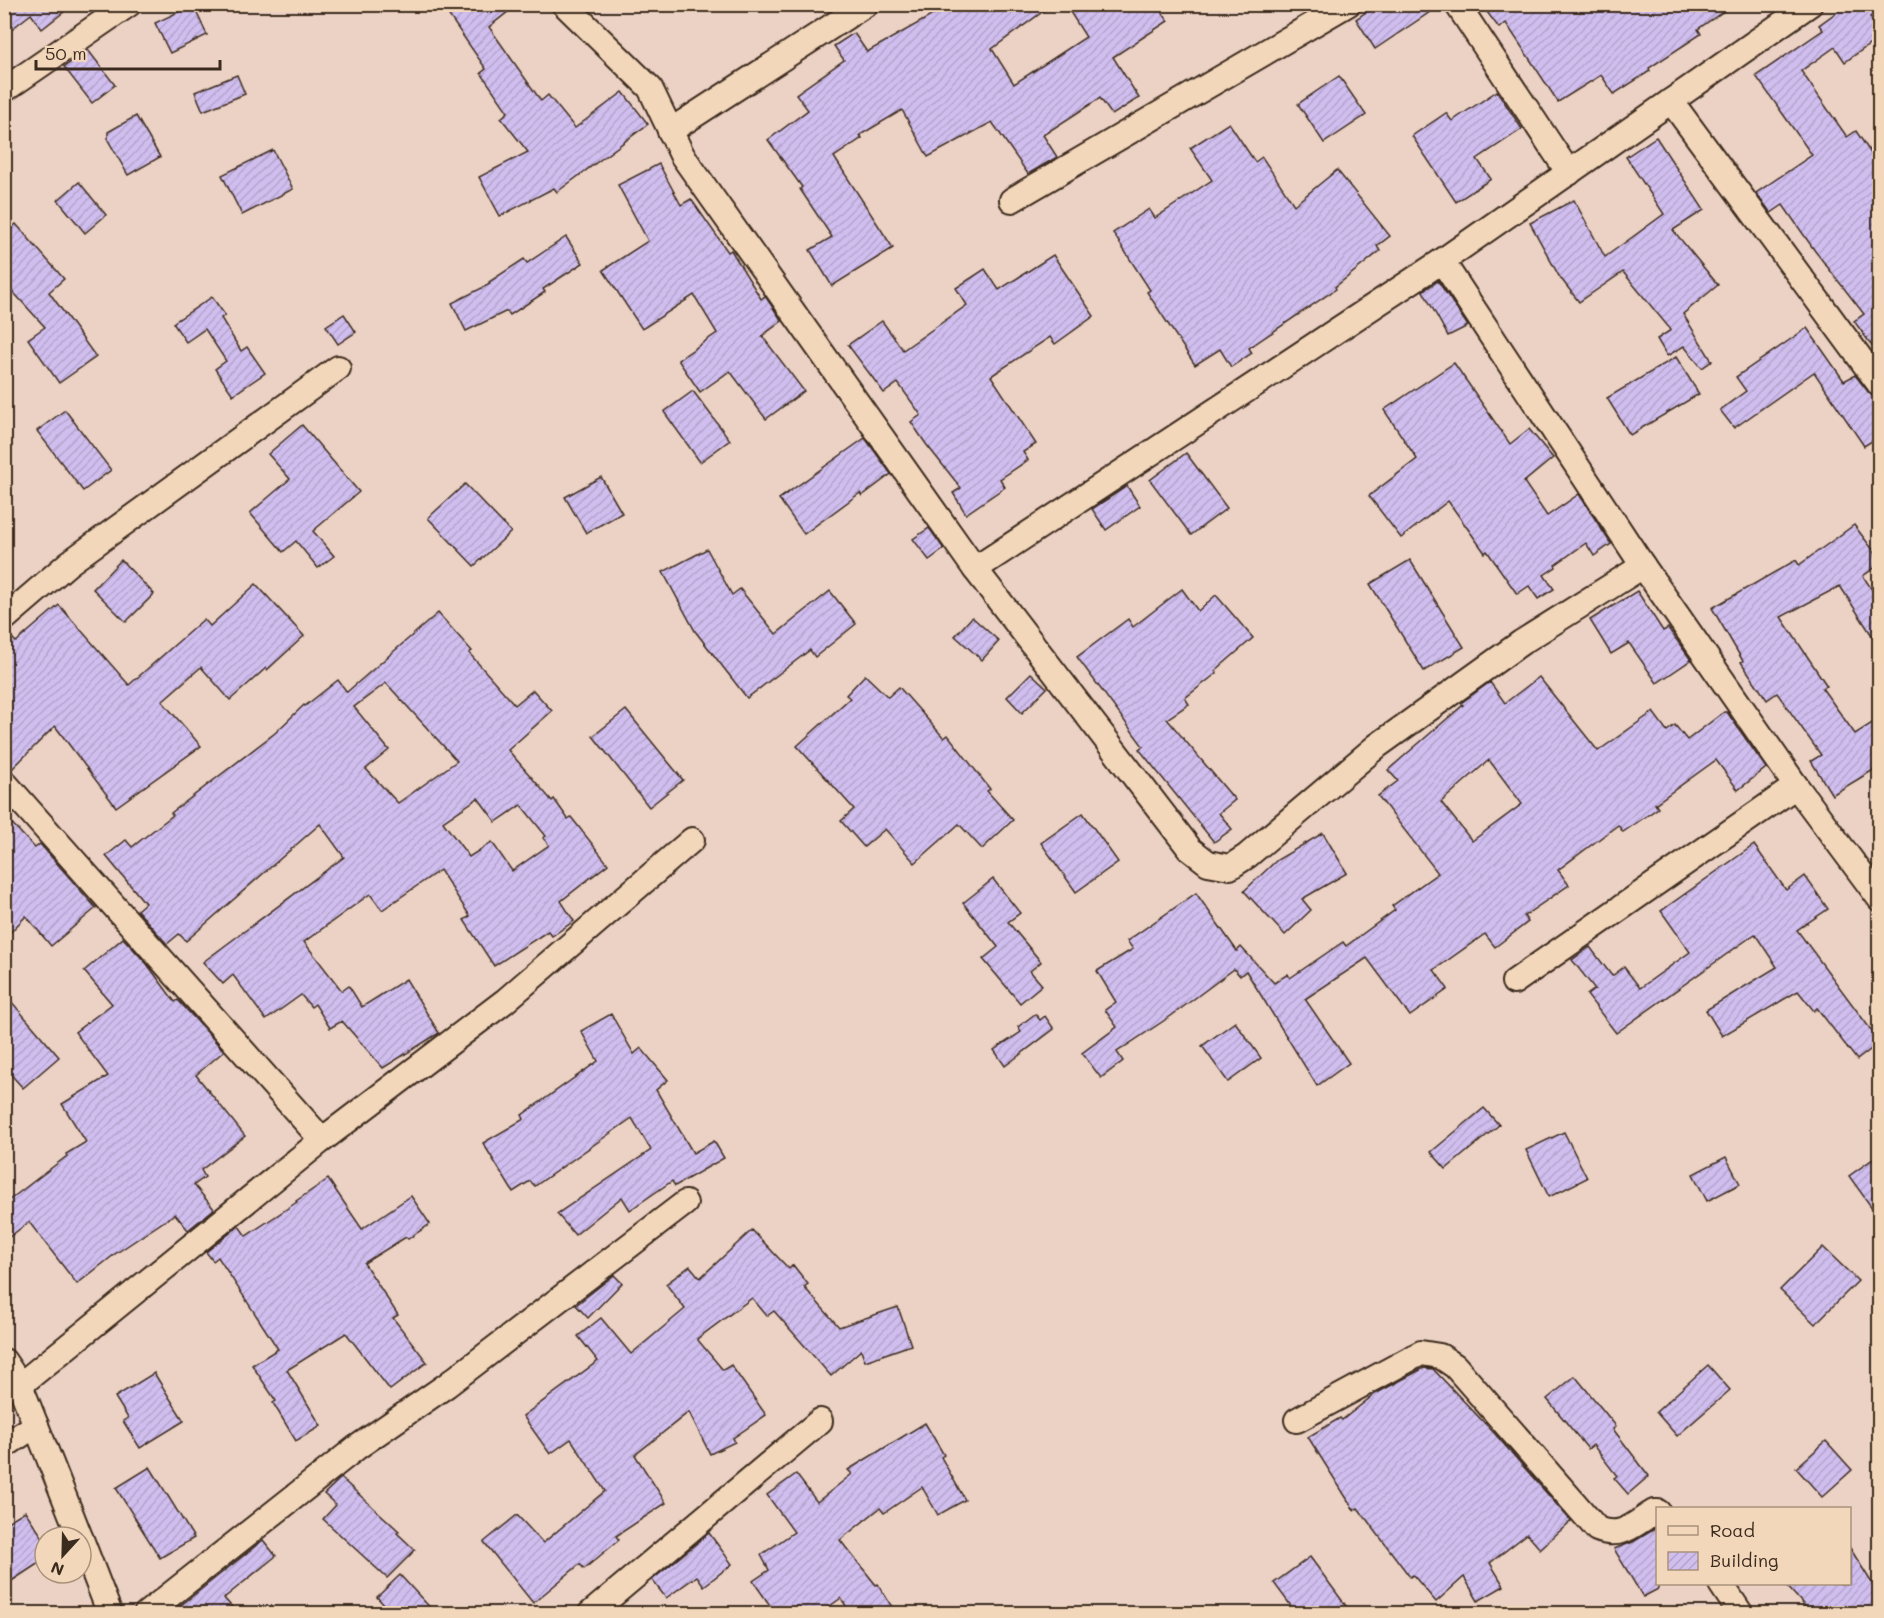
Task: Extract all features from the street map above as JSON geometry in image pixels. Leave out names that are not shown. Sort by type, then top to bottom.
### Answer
[{"type":"street","points":[[4,90],[129,4]]},
{"type":"street","points":[[564,4],[650,88],[670,131],[689,164],[975,569],[1190,849],[1208,863],[1230,867],[1247,856],[1377,746],[1522,642],[1643,566]]},
{"type":"street","points":[[670,131],[866,4]]},
{"type":"street","points":[[1012,200],[1348,4]]},
{"type":"street","points":[[1457,4],[1569,173]]},
{"type":"street","points":[[975,569],[1442,261],[1810,4]]},
{"type":"street","points":[[1671,101],[1880,386]]},
{"type":"street","points":[[1442,261],[1643,566],[1796,786],[1880,899]]},
{"type":"street","points":[[4,620],[69,563],[338,368]]},
{"type":"street","points":[[4,782],[322,1140]]},
{"type":"street","points":[[1514,982],[1796,786]]},
{"type":"street","points":[[20,1385],[322,1140],[506,1000],[692,840]]},
{"type":"street","points":[[146,1614],[356,1448],[447,1386],[685,1203]]},
{"type":"street","points":[[1297,1420],[1421,1353],[1440,1356],[1455,1366],[1597,1529],[1609,1534],[1623,1531],[1656,1512]]},
{"type":"street","points":[[4,1361],[20,1385],[76,1525]]},
{"type":"street","points":[[590,1614],[820,1421]]},
{"type":"street","points":[[4,1446],[36,1425]]},
{"type":"street","points":[[93,1569],[110,1614]]},
{"type":"street","points":[[1722,1585],[1742,1614]]},
{"type":"building","points":[[4,4],[74,4],[42,29],[31,14],[4,35]]},
{"type":"building","points":[[441,4],[518,4],[489,27],[541,101],[548,95],[575,128],[623,92],[648,124],[557,192],[554,188],[500,216],[479,177],[528,152],[501,118],[508,112],[481,73],[486,69]]},
{"type":"building","points":[[936,4],[1053,4],[992,49],[1014,84],[1086,37],[1065,4],[1157,4],[1168,21],[1113,57],[1139,98],[1112,115],[1100,98],[1043,135],[1057,157],[1028,174],[992,122],[928,157],[902,110],[860,135],[862,138],[834,157],[893,248],[832,286],[810,250],[832,237],[800,189],[802,187],[768,140],[808,110],[796,94],[844,60],[834,46],[854,33],[867,52],[940,11]]},
{"type":"building","points":[[1378,4],[1442,4],[1375,49],[1356,19]]},
{"type":"building","points":[[1495,4],[1734,4],[1698,29],[1701,34],[1614,94],[1601,75],[1558,102],[1506,23],[1499,28],[1487,12]]},
{"type":"building","points":[[1848,4],[1880,4],[1880,11],[1870,17],[1880,30],[1880,37],[1845,62],[1835,47],[1801,71],[1847,137],[1856,131],[1880,167],[1880,357],[1854,321],[1864,314],[1783,205],[1771,213],[1756,193],[1812,155],[1756,76],[1823,30],[1819,25]]},
{"type":"building","points":[[193,5],[207,35],[170,53],[155,23]]},
{"type":"building","points":[[88,50],[115,85],[92,103],[64,67]]},
{"type":"building","points":[[237,75],[245,94],[203,111],[195,92]]},
{"type":"building","points":[[1339,76],[1366,115],[1324,143],[1298,104]]},
{"type":"building","points":[[1497,91],[1522,129],[1477,159],[1491,179],[1456,202],[1412,136],[1446,113],[1452,121]]},
{"type":"building","points":[[136,116],[160,157],[128,175],[108,140],[108,132]]},
{"type":"building","points":[[1229,123],[1255,162],[1262,157],[1294,205],[1337,170],[1390,236],[1377,246],[1380,251],[1335,287],[1336,289],[1249,348],[1252,353],[1231,367],[1220,349],[1195,365],[1147,292],[1150,290],[1113,233],[1149,209],[1155,218],[1212,180],[1190,148]]},
{"type":"building","points":[[1656,137],[1704,210],[1673,230],[1718,285],[1683,314],[1712,361],[1702,368],[1684,346],[1667,356],[1657,339],[1671,330],[1623,272],[1579,302],[1559,276],[1530,223],[1574,200],[1605,257],[1664,214],[1626,157]]},
{"type":"building","points":[[273,150],[293,189],[242,215],[222,175]]},
{"type":"building","points":[[659,164],[681,205],[691,199],[728,252],[731,250],[761,299],[765,296],[782,321],[762,336],[804,391],[766,419],[730,371],[700,392],[678,360],[717,333],[694,295],[642,329],[603,270],[648,241],[618,185]]},
{"type":"building","points":[[79,182],[106,215],[85,233],[58,200]]},
{"type":"building","points":[[16,224],[64,279],[49,292],[96,357],[59,383],[28,339],[45,327],[4,282],[4,234]]},
{"type":"building","points":[[566,237],[583,263],[543,289],[545,292],[510,315],[507,311],[466,331],[452,303],[490,284],[489,282],[524,259],[527,263]]},
{"type":"building","points":[[1053,255],[1094,316],[1055,344],[1050,337],[991,376],[1036,444],[1023,452],[1028,460],[1000,479],[1005,487],[966,514],[953,493],[961,488],[911,422],[921,415],[898,383],[884,393],[848,345],[882,321],[903,350],[967,305],[956,288],[985,269],[999,290]]},
{"type":"building","points":[[1438,281],[1468,326],[1448,336],[1423,291]]},
{"type":"building","points":[[212,297],[225,315],[221,318],[241,351],[247,347],[265,373],[233,395],[215,369],[226,361],[205,329],[186,342],[173,323]]},
{"type":"building","points":[[344,314],[356,332],[338,344],[326,326]]},
{"type":"building","points":[[1807,328],[1844,381],[1855,375],[1869,393],[1880,402],[1880,436],[1864,446],[1814,372],[1734,428],[1720,410],[1746,391],[1736,377]]},
{"type":"building","points":[[1676,357],[1699,394],[1630,435],[1607,398]]},
{"type":"building","points":[[1454,363],[1510,444],[1529,429],[1553,458],[1524,482],[1547,516],[1579,494],[1611,544],[1594,556],[1586,543],[1555,565],[1556,567],[1544,575],[1554,589],[1538,599],[1529,586],[1517,594],[1448,501],[1401,538],[1369,496],[1417,459],[1384,410]]},
{"type":"building","points":[[693,391],[730,440],[700,462],[664,412]]},
{"type":"building","points":[[65,410],[111,470],[83,491],[37,431]]},
{"type":"building","points":[[302,425],[359,492],[313,531],[334,556],[318,568],[296,541],[283,552],[250,513],[290,479],[268,454]]},
{"type":"building","points":[[865,438],[891,474],[862,496],[860,493],[804,534],[779,499]]},
{"type":"building","points":[[1186,453],[1227,508],[1191,535],[1150,480]]},
{"type":"building","points":[[601,477],[622,513],[586,533],[565,497]]},
{"type":"building","points":[[465,484],[511,532],[474,566],[428,518]]},
{"type":"building","points":[[1127,486],[1140,506],[1106,530],[1092,509]]},
{"type":"building","points":[[1854,525],[1880,559],[1880,564],[1863,576],[1880,602],[1880,648],[1840,586],[1781,617],[1827,686],[1822,688],[1855,734],[1880,718],[1880,766],[1832,795],[1811,761],[1821,755],[1777,693],[1767,700],[1741,662],[1743,661],[1712,608],[1796,560],[1799,565]]},
{"type":"building","points":[[929,528],[944,549],[929,560],[913,539]]},
{"type":"building","points":[[707,549],[732,595],[740,589],[776,634],[830,591],[856,624],[815,657],[810,650],[747,698],[695,631],[663,572]]},
{"type":"building","points":[[121,560],[154,594],[126,622],[93,589]]},
{"type":"building","points":[[1410,560],[1464,647],[1424,671],[1370,584]]},
{"type":"building","points":[[256,584],[304,636],[230,700],[201,667],[162,701],[201,746],[116,807],[55,726],[11,770],[4,768],[4,633],[16,642],[59,605],[129,685],[204,619],[210,626]]},
{"type":"building","points":[[1182,589],[1198,611],[1216,595],[1253,638],[1215,671],[1217,673],[1185,698],[1189,704],[1167,719],[1235,800],[1219,813],[1232,829],[1214,842],[1139,749],[1143,746],[1077,657],[1128,619],[1133,627]]},
{"type":"building","points":[[1637,591],[1663,631],[1668,628],[1691,660],[1657,683],[1629,643],[1611,654],[1590,620]]},
{"type":"building","points":[[438,613],[472,651],[469,653],[515,705],[533,690],[552,711],[508,750],[552,801],[554,799],[568,819],[571,817],[608,864],[561,901],[574,921],[552,936],[548,931],[494,966],[464,920],[470,916],[440,870],[382,910],[370,894],[304,942],[342,991],[349,986],[362,1007],[406,979],[439,1033],[383,1068],[342,1021],[330,1028],[315,1004],[311,1007],[301,995],[266,1020],[233,975],[223,984],[203,962],[344,857],[320,824],[186,941],[179,934],[167,944],[137,910],[145,903],[106,856],[126,840],[132,847],[173,815],[171,813],[275,733],[304,705],[338,680],[347,692]],"holes":[[[386,683],[457,761],[398,803],[366,769],[389,750],[354,707]],[[478,798],[496,822],[521,805],[546,836],[543,838],[549,845],[512,871],[492,842],[469,857],[443,822]]]},
{"type":"building","points":[[972,617],[999,641],[982,660],[955,636]]},
{"type":"building","points":[[1031,673],[1047,688],[1022,713],[1007,697]]},
{"type":"building","points":[[865,675],[888,697],[899,687],[944,738],[948,735],[990,789],[987,791],[1013,820],[982,849],[959,824],[915,863],[885,829],[864,847],[841,821],[854,809],[797,746],[850,698],[846,695]]},
{"type":"building","points":[[1539,677],[1598,751],[1653,712],[1667,731],[1675,725],[1687,740],[1727,712],[1766,768],[1738,790],[1716,760],[1655,804],[1658,808],[1623,832],[1618,825],[1558,870],[1569,885],[1524,916],[1528,922],[1495,947],[1485,934],[1434,970],[1448,989],[1410,1016],[1367,958],[1305,999],[1349,1063],[1317,1086],[1246,971],[1240,976],[1234,969],[1171,1016],[1117,1052],[1123,1061],[1101,1078],[1082,1053],[1117,1027],[1105,1010],[1116,1002],[1097,971],[1133,949],[1127,941],[1196,893],[1237,951],[1241,947],[1274,983],[1288,974],[1290,978],[1343,942],[1346,946],[1395,910],[1392,906],[1438,873],[1378,796],[1398,781],[1388,770],[1463,705],[1461,703],[1490,682],[1505,703]],"holes":[[[1489,760],[1522,804],[1472,841],[1441,802]]]},
{"type":"building","points":[[626,710],[683,780],[649,807],[593,736]]},
{"type":"building","points":[[1083,813],[1118,862],[1076,892],[1041,843]]},
{"type":"building","points":[[4,815],[35,848],[40,844],[96,908],[51,946],[26,916],[4,939]]},
{"type":"building","points":[[1323,833],[1347,873],[1302,899],[1311,910],[1285,935],[1244,891],[1277,860]]},
{"type":"building","points":[[1754,845],[1786,890],[1805,876],[1828,909],[1797,930],[1880,1042],[1857,1060],[1817,1008],[1814,1011],[1798,991],[1722,1036],[1706,1010],[1777,967],[1755,934],[1616,1033],[1587,995],[1595,989],[1572,960],[1590,947],[1612,976],[1624,967],[1640,988],[1690,952],[1661,911]]},
{"type":"building","points":[[993,879],[1020,913],[1008,922],[1041,962],[1030,971],[1042,985],[1020,1003],[983,959],[998,947],[963,903]]},
{"type":"building","points":[[123,938],[147,964],[175,1002],[178,1000],[224,1051],[196,1075],[245,1136],[201,1170],[205,1177],[194,1185],[214,1209],[188,1230],[175,1214],[115,1254],[77,1284],[29,1222],[4,1241],[4,1204],[67,1156],[66,1154],[86,1142],[62,1104],[108,1076],[75,1032],[112,1004],[84,971]]},
{"type":"building","points":[[4,993],[59,1057],[23,1088],[4,1067]]},
{"type":"building","points":[[611,1014],[634,1054],[641,1048],[668,1080],[656,1090],[693,1153],[714,1141],[724,1158],[675,1186],[672,1181],[630,1210],[622,1197],[575,1235],[557,1214],[651,1150],[632,1118],[535,1186],[530,1181],[513,1192],[483,1143],[524,1119],[522,1115],[598,1061],[581,1031]]},
{"type":"building","points":[[1035,1014],[1040,1020],[1045,1016],[1054,1029],[1005,1066],[994,1050],[1021,1032],[1018,1027]]},
{"type":"building","points":[[1235,1022],[1261,1058],[1228,1082],[1202,1046]]},
{"type":"building","points":[[1484,1108],[1499,1125],[1446,1169],[1431,1152]]},
{"type":"building","points":[[1564,1132],[1587,1178],[1549,1197],[1526,1150]]},
{"type":"building","points":[[1880,1154],[1880,1219],[1849,1176]]},
{"type":"building","points":[[1726,1157],[1740,1184],[1707,1201],[1693,1174]]},
{"type":"building","points":[[328,1179],[362,1229],[411,1196],[430,1224],[364,1263],[398,1315],[393,1318],[427,1362],[390,1390],[346,1333],[287,1370],[321,1426],[296,1441],[273,1403],[276,1401],[252,1365],[278,1349],[218,1257],[213,1261],[206,1252],[239,1226],[246,1236]]},
{"type":"building","points":[[752,1230],[789,1269],[793,1265],[808,1284],[804,1287],[839,1327],[898,1307],[911,1345],[865,1361],[861,1350],[831,1376],[774,1311],[767,1316],[752,1298],[697,1339],[723,1370],[731,1365],[766,1415],[733,1438],[735,1442],[710,1454],[689,1412],[635,1455],[666,1503],[616,1536],[619,1540],[584,1569],[580,1564],[533,1603],[484,1542],[517,1515],[543,1543],[605,1491],[571,1439],[550,1454],[523,1416],[598,1361],[578,1336],[601,1318],[631,1354],[685,1309],[666,1284],[690,1266],[700,1278]]},
{"type":"building","points":[[1823,1247],[1858,1281],[1815,1324],[1780,1290]]},
{"type":"building","points":[[614,1275],[622,1283],[588,1318],[576,1305]]},
{"type":"building","points":[[1708,1365],[1730,1390],[1677,1436],[1656,1412]]},
{"type":"building","points":[[1424,1368],[1433,1369],[1495,1434],[1571,1521],[1540,1549],[1527,1534],[1490,1563],[1504,1586],[1478,1601],[1464,1577],[1436,1602],[1413,1575],[1410,1577],[1358,1508],[1354,1510],[1308,1437],[1340,1418],[1342,1420],[1375,1394]]},
{"type":"building","points":[[154,1373],[184,1421],[140,1448],[123,1421],[128,1418],[115,1397]]},
{"type":"building","points":[[1575,1376],[1616,1426],[1613,1429],[1649,1476],[1628,1494],[1614,1478],[1617,1476],[1593,1445],[1588,1449],[1547,1399]]},
{"type":"building","points":[[925,1423],[944,1455],[941,1457],[965,1500],[938,1515],[922,1487],[884,1513],[880,1508],[840,1540],[876,1585],[878,1584],[892,1607],[881,1614],[851,1614],[841,1598],[819,1614],[776,1614],[753,1581],[769,1570],[761,1555],[794,1532],[767,1495],[796,1474],[817,1502],[852,1474],[848,1470]]},
{"type":"building","points":[[1826,1441],[1852,1470],[1822,1497],[1796,1468]]},
{"type":"building","points":[[150,1467],[194,1538],[160,1558],[116,1488]]},
{"type":"building","points":[[341,1478],[399,1531],[397,1533],[415,1550],[387,1578],[323,1519],[336,1505],[324,1494]]},
{"type":"building","points":[[25,1511],[34,1525],[33,1567],[4,1586],[4,1524]]},
{"type":"building","points":[[1656,1528],[1656,1585],[1658,1589],[1643,1597],[1614,1549],[1633,1542]]},
{"type":"building","points":[[709,1533],[732,1564],[704,1586],[697,1576],[666,1598],[652,1580]]},
{"type":"building","points":[[263,1540],[276,1556],[224,1598],[238,1614],[170,1614]]},
{"type":"building","points":[[1851,1550],[1880,1596],[1880,1614],[1812,1614],[1786,1585],[1851,1585]]},
{"type":"building","points":[[1310,1557],[1352,1614],[1297,1614],[1274,1583]]},
{"type":"building","points":[[400,1575],[436,1614],[392,1614],[377,1597]]}]
